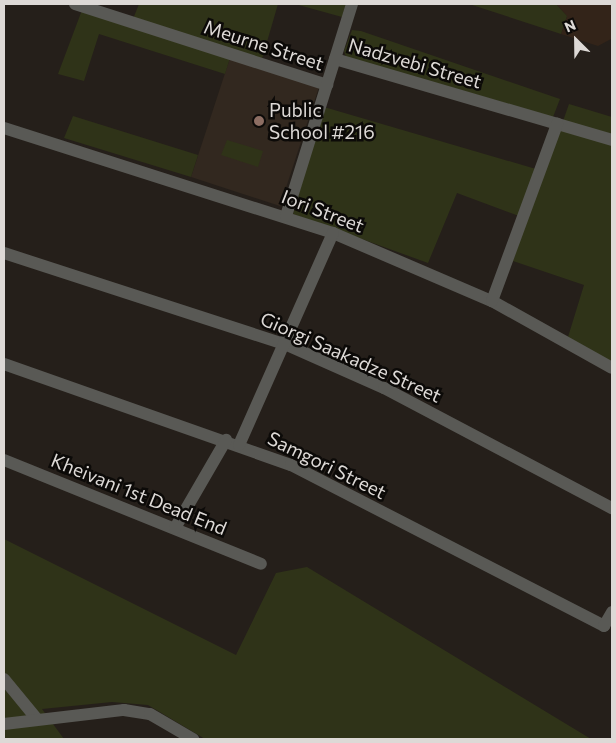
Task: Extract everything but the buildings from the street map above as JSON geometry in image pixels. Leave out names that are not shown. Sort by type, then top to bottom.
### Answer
[{"type":"street","name":"Meurne Street","points":[[76,4],[327,85]]},
{"type":"street","points":[[335,59],[352,4]]},
{"type":"street","name":"Nadzvebi Street","points":[[286,216],[335,59],[612,140]]},
{"type":"street","points":[[492,301],[557,124]]},
{"type":"street","name":"Iori Street","points":[[4,128],[286,216],[333,233],[492,301],[612,368]]},
{"type":"street","points":[[239,445],[287,345],[333,233]]},
{"type":"street","name":"Giorgi Saakadze Street","points":[[4,253],[287,345],[393,393],[612,508]]},
{"type":"street","name":"Samgori Street","points":[[4,364],[226,440],[291,465],[604,626],[612,612]]},
{"type":"street","points":[[175,528],[226,440]]},
{"type":"street","name":"Kheivani 1st Dead End","points":[[4,460],[260,564]]},
{"type":"street","points":[[4,679],[36,718]]},
{"type":"street","points":[[4,724],[36,718],[124,710],[150,714],[193,739]]},
{"type":"shaded area","points":[[556,4],[612,4],[611,39],[598,46],[561,34],[567,16]]},
{"type":"shaded area","name":"Public School #216","points":[[230,58],[319,87],[280,206],[191,177]]},
{"type":"green space","points":[[139,4],[278,4],[262,59],[133,19]]},
{"type":"green space","points":[[295,4],[346,4],[342,17]]},
{"type":"green space","points":[[469,4],[556,4],[567,16],[561,34]]},
{"type":"green space","points":[[82,10],[230,58],[225,74],[99,34],[84,81],[58,74]]},
{"type":"green space","points":[[352,30],[361,31],[560,99],[553,117],[346,57],[344,51]]},
{"type":"green space","points":[[569,104],[612,117],[612,135],[563,121]]},
{"type":"green space","points":[[324,107],[536,169],[519,216],[457,193],[428,263],[293,214]]},
{"type":"green space","points":[[73,116],[198,155],[191,177],[64,138]]},
{"type":"green space","points":[[556,129],[612,144],[612,362],[568,337],[584,285],[513,261]]},
{"type":"green space","points":[[227,140],[263,151],[258,167],[221,155]]},
{"type":"green space","points":[[4,539],[236,655],[276,573],[307,567],[591,739],[205,739],[148,705],[112,702],[42,709],[64,739],[4,739]]},
{"type":"place","name":"Public School #216","points":[[259,121]]}]
